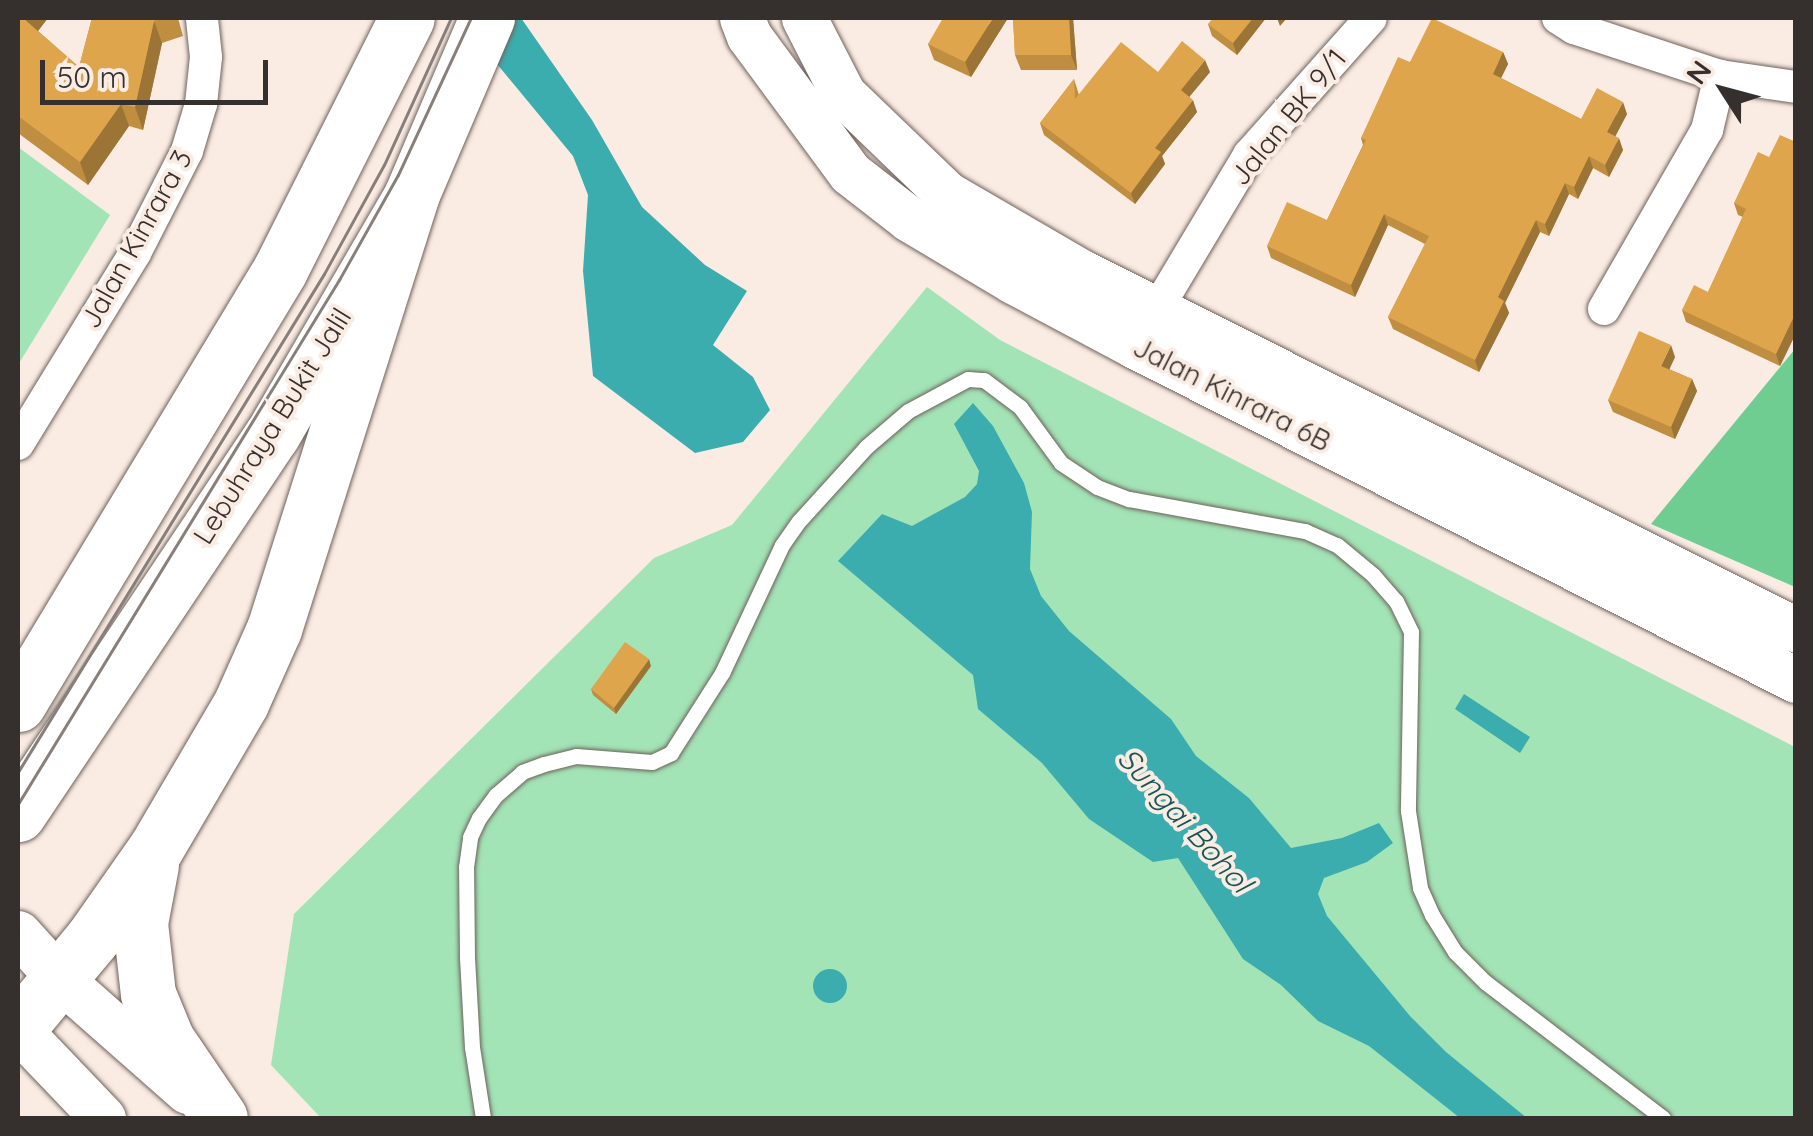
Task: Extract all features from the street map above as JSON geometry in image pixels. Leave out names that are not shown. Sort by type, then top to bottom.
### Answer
[{"type":"highway","name":"Lebuhraya Bukit Jalil","points":[[26,802],[272,435],[411,196],[462,85],[487,18]]},
{"type":"highway","points":[[18,704],[280,270],[404,26]]},
{"type":"highway","points":[[18,1029],[156,848],[241,703],[274,629],[411,196]]},
{"type":"highway","points":[[156,848],[140,923],[148,994],[167,1040],[219,1118]]},
{"type":"street","name":"Jalan Kinrara 3","points":[[18,444],[134,253],[187,151],[202,104],[206,57],[202,18]]},
{"type":"street","name":"Jalan Kinrara 6B","points":[[742,18],[749,36],[850,174],[908,219],[1013,282],[1146,328],[1796,630]]},
{"type":"street","name":"Jalan Kinrara 6B","points":[[804,18],[844,94],[947,194],[1146,328],[1796,680]]},
{"type":"street","name":"Jalan BK 9/1","points":[[1146,328],[1249,155],[1371,18]]},
{"type":"street","points":[[1558,18],[1574,28],[1720,76],[1796,87]]},
{"type":"street","points":[[1604,309],[1707,130],[1720,76]]},
{"type":"street","points":[[18,933],[59,978],[219,1118]]},
{"type":"street","points":[[18,1029],[102,1118]]},
{"type":"lane","points":[[483,1118],[472,1047],[466,958],[466,867],[470,837],[479,818],[496,795],[522,772],[544,764],[576,756],[652,762],[670,753],[722,673],[782,544],[799,521],[866,447],[908,412],[968,380],[984,380],[1010,398],[1061,463],[1096,487],[1129,499],[1306,531],[1337,545],[1374,575],[1396,601],[1411,632],[1408,811],[1420,888],[1432,914],[1455,952],[1485,982],[1664,1118]]},
{"type":"green space","points":[[18,147],[110,215],[18,365]]},
{"type":"green space","points":[[927,287],[1000,340],[1795,747],[1795,1118],[321,1118],[271,1065],[294,914],[654,558],[732,525]]},
{"type":"green space","points":[[1795,349],[1795,587],[1651,524]]},
{"type":"water","points":[[459,18],[521,18],[592,120],[642,207],[705,265],[747,291],[713,345],[753,377],[770,410],[743,442],[695,453],[593,376],[583,271],[588,195],[573,156]]},
{"type":"water","name":"Sungai Bohol","points":[[973,403],[993,426],[1024,483],[1032,512],[1030,569],[1041,596],[1069,631],[1171,719],[1196,756],[1249,798],[1291,848],[1342,838],[1379,823],[1393,843],[1367,862],[1324,878],[1318,894],[1327,916],[1410,1016],[1446,1052],[1527,1118],[1460,1118],[1369,1046],[1318,1021],[1281,985],[1243,959],[1178,858],[1153,862],[1089,819],[1042,763],[978,709],[973,675],[838,561],[882,514],[912,526],[965,497],[977,484],[979,471],[954,424]]},
{"type":"water","points":[[1464,694],[1530,737],[1520,753],[1455,709]]},
{"type":"water","points":[[830,969],[842,974],[847,986],[842,998],[830,1003],[818,998],[813,986],[818,974]]},
{"type":"building","points":[[18,18],[23,18],[79,67],[92,18],[163,18],[154,21],[135,107],[121,104],[80,162],[18,116]]},
{"type":"building","points":[[943,18],[993,18],[965,62],[928,44]]},
{"type":"building","points":[[1013,18],[1069,18],[1071,55],[1015,55]]},
{"type":"building","points":[[1213,18],[1253,18],[1233,43],[1208,24]]},
{"type":"building","points":[[1432,18],[1503,52],[1493,74],[1581,119],[1597,88],[1623,102],[1607,132],[1619,138],[1605,165],[1589,156],[1574,187],[1565,183],[1545,224],[1536,220],[1498,297],[1504,301],[1475,360],[1388,317],[1429,236],[1384,214],[1351,285],[1267,246],[1287,202],[1327,220],[1366,140],[1361,138],[1398,57],[1410,62]]},
{"type":"building","points":[[1182,41],[1205,60],[1181,90],[1193,100],[1155,148],[1161,152],[1131,193],[1040,123],[1074,79],[1075,99],[1121,42],[1158,72]]},
{"type":"building","points":[[1780,135],[1796,142],[1796,312],[1776,354],[1682,310],[1694,285],[1708,292],[1746,209],[1734,203],[1758,152],[1769,157]]},
{"type":"building","points":[[1639,331],[1671,345],[1661,366],[1692,379],[1671,427],[1608,400]]},
{"type":"building","points":[[625,642],[649,659],[614,708],[591,689]]},
{"type":"tram line","points":[[18,772],[324,274],[384,165],[451,18]]},
{"type":"tram line","points":[[18,804],[339,280],[398,175],[471,18]]}]
